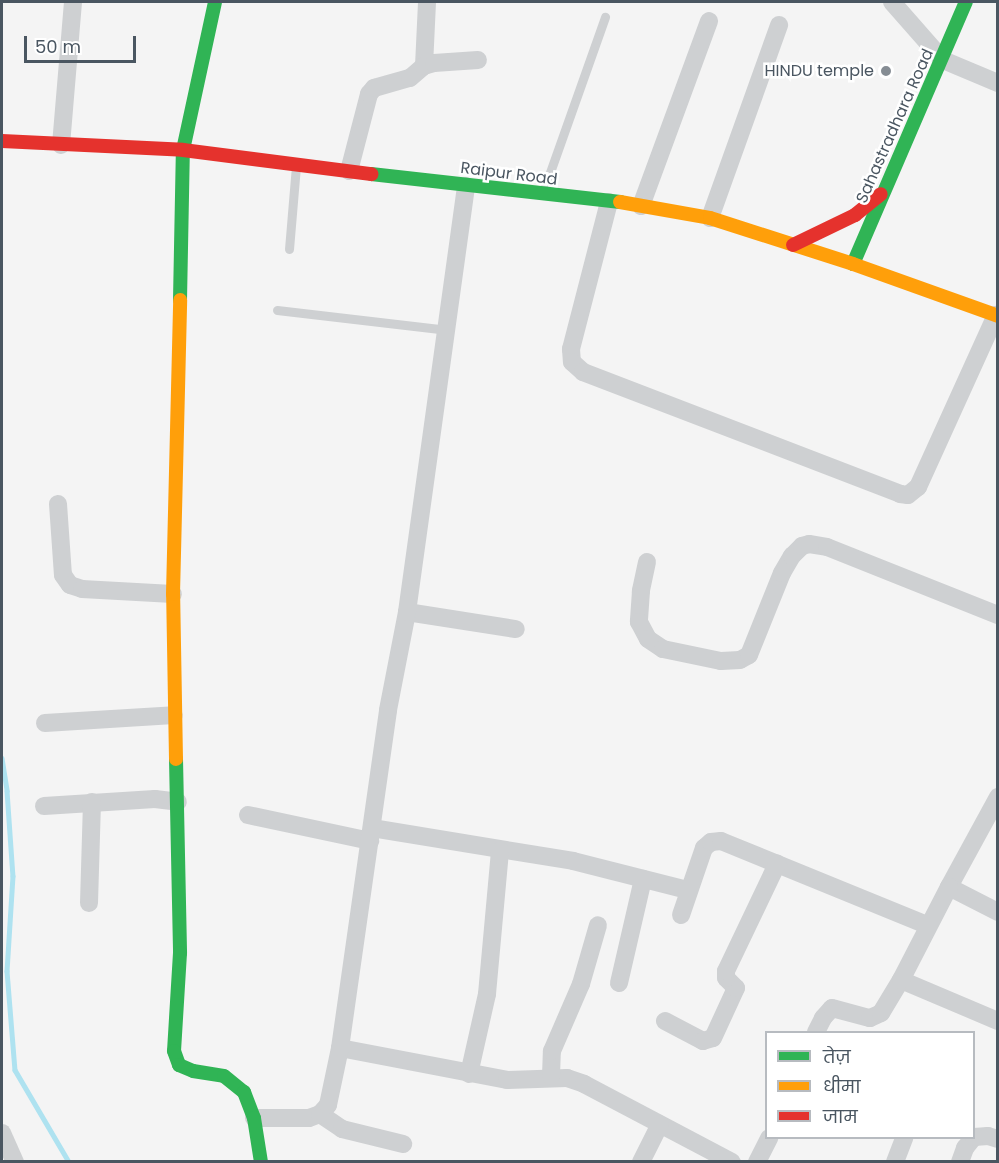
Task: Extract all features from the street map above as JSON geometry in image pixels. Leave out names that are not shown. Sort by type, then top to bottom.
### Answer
[{"type":"main road","points":[[215,2],[183,150],[173,594],[180,953],[174,1052],[179,1065],[194,1071],[224,1076],[244,1092],[254,1118],[261,1161]]},
{"type":"main road","name":"Sahastradhara Road","points":[[853,264],[943,60],[966,2]]},
{"type":"main road","name":"Raipur Road","points":[[2,141],[183,150],[641,206],[710,218],[853,264],[997,315]]},
{"type":"main road","points":[[794,245],[855,215],[884,190]]},
{"type":"street","points":[[61,145],[73,2]]},
{"type":"street","points":[[424,66],[427,2]]},
{"type":"street","points":[[892,2],[943,60],[998,83]]},
{"type":"street","points":[[641,206],[710,21]]},
{"type":"street","points":[[710,218],[779,25]]},
{"type":"street","points":[[349,171],[369,94],[374,88],[410,78],[424,66],[478,60]]},
{"type":"street","points":[[254,1118],[309,1118],[320,1114],[328,1105],[340,1048],[388,710],[407,612],[466,186]]},
{"type":"street","points":[[609,202],[571,349],[572,362],[583,372],[900,494],[913,493],[924,476],[997,315]]},
{"type":"street","points":[[58,504],[63,574],[70,585],[82,589],[173,594]]},
{"type":"street","points":[[647,562],[640,591],[639,622],[648,639],[663,649],[721,661],[740,660],[749,655],[782,573],[792,556],[802,546],[809,544],[827,547],[998,615]]},
{"type":"street","points":[[407,612],[516,630]]},
{"type":"street","points":[[45,723],[174,715]]},
{"type":"street","points":[[816,1031],[823,1018],[832,1008],[870,1018],[878,1015],[901,980],[927,925],[998,797]]},
{"type":"street","points":[[44,806],[155,799],[178,802]]},
{"type":"street","points":[[89,903],[92,802]]},
{"type":"street","points":[[248,815],[573,861],[688,890]]},
{"type":"street","points":[[681,915],[704,848],[711,842],[730,844],[927,925]]},
{"type":"street","points":[[469,1074],[487,994],[500,851]]},
{"type":"street","points":[[665,1021],[703,1041],[713,1038],[736,988],[726,978],[726,972],[777,864]]},
{"type":"street","points":[[619,983],[643,879]]},
{"type":"street","points":[[949,888],[998,912]]},
{"type":"street","points":[[551,1076],[552,1051],[581,984],[598,925]]},
{"type":"street","points":[[901,980],[998,1021]]},
{"type":"street","points":[[340,1048],[507,1080],[551,1076],[584,1084],[732,1161]]},
{"type":"street","points":[[320,1114],[342,1129],[403,1144]]},
{"type":"street","points":[[641,1161],[660,1124]]},
{"type":"street","points":[[2,1132],[15,1161]]},
{"type":"street","points":[[975,1137],[988,1136],[998,1139]]},
{"type":"street","points":[[757,1161],[768,1139]]},
{"type":"street","points":[[895,1161],[903,1139]]},
{"type":"street","points":[[960,1161],[965,1148],[972,1139]]},
{"type":"lane","points":[[542,194],[606,17]]},
{"type":"lane","points":[[289,249],[296,165]]},
{"type":"lane","points":[[278,310],[446,330]]},
{"type":"waterway","points":[[2,758],[7,791],[13,876],[7,971],[15,1070],[69,1162]]},
{"type":"traffic: fast","points":[[180,300],[183,150],[215,2]]},
{"type":"traffic: fast","points":[[853,264],[966,2]]},
{"type":"traffic: fast","points":[[371,174],[620,202]]},
{"type":"traffic: fast","points":[[176,759],[180,953],[174,1051],[179,1065],[193,1071],[224,1076],[244,1092],[254,1118],[261,1162]]},
{"type":"traffic: slow","points":[[620,202],[710,218],[853,264],[998,316]]},
{"type":"traffic: slow","points":[[176,759],[173,594],[180,300]]},
{"type":"traffic: jam","points":[[2,141],[183,150],[371,174]]},
{"type":"traffic: jam","points":[[793,245],[855,215],[881,194]]},
{"type":"place","name":"HINDU temple","points":[[886,71]]}]
